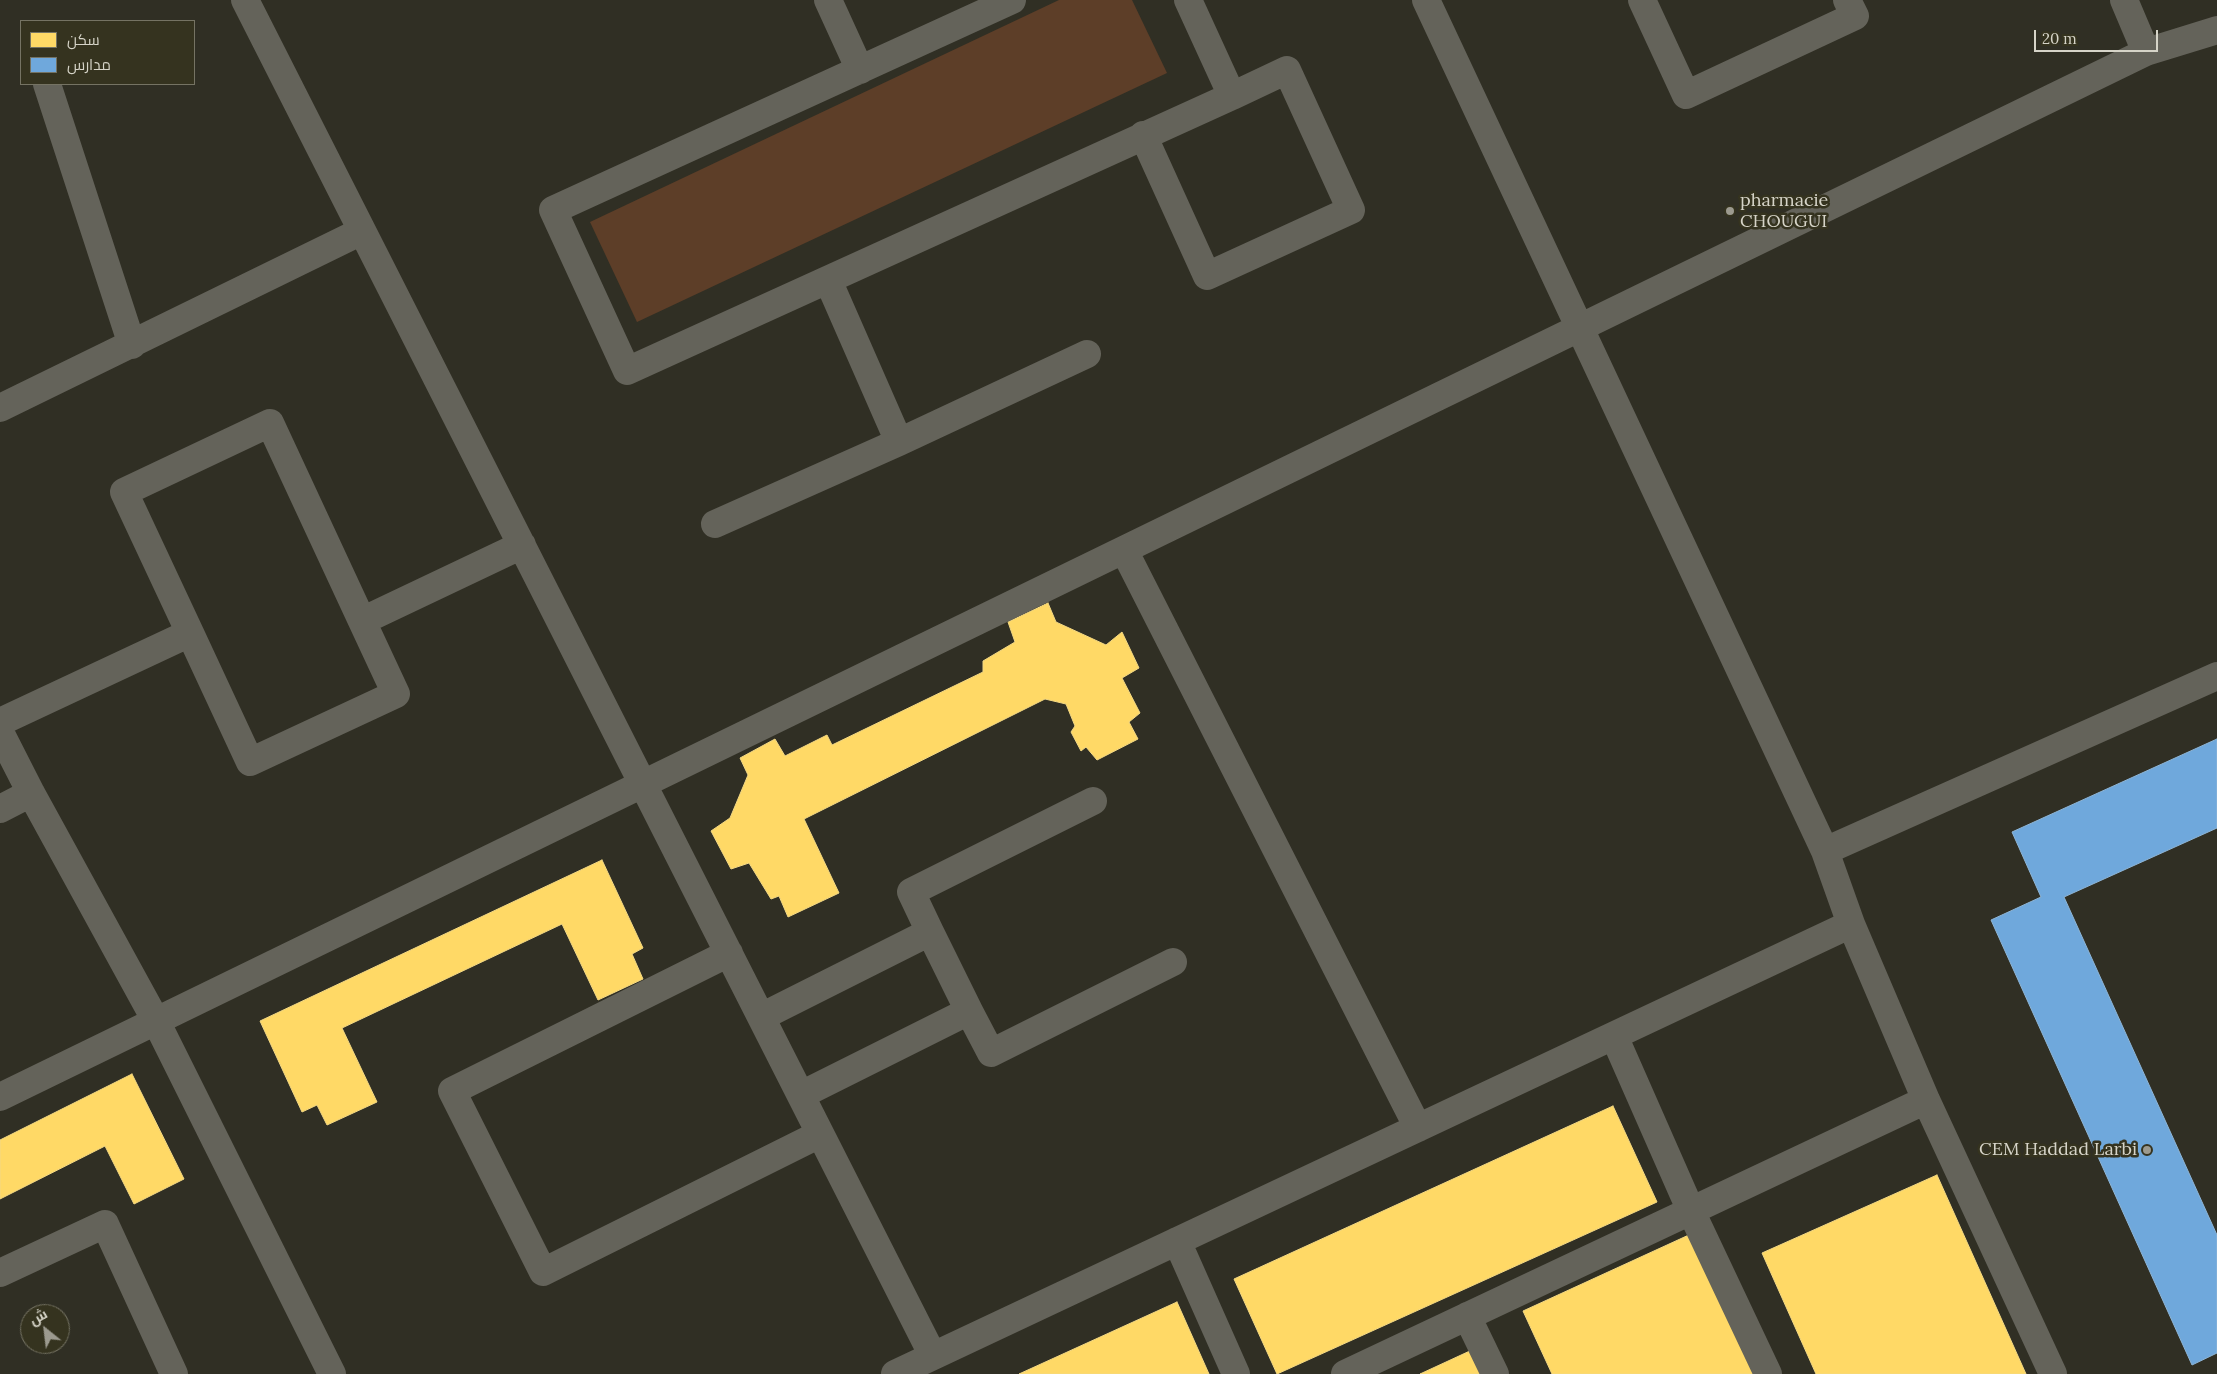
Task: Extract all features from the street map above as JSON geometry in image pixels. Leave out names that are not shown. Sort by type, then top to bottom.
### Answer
[{"type":"street","points":[[245,0],[933,1356]]},
{"type":"street","points":[[828,0],[860,70]]},
{"type":"street","points":[[1012,0],[553,210],[627,371],[1142,136],[1232,96],[1287,70],[1351,210],[1207,276],[1142,136]]},
{"type":"street","points":[[1188,0],[1232,96]]},
{"type":"street","points":[[1426,0],[1825,851],[1851,924],[1926,1100],[2053,1374]]},
{"type":"street","points":[[1642,0],[1686,95],[1855,16],[1848,0]]},
{"type":"street","points":[[2124,0],[2146,52]]},
{"type":"street","points":[[0,1097],[2146,52],[2217,30]]},
{"type":"street","points":[[47,85],[132,345]]},
{"type":"street","points":[[0,408],[362,231]]},
{"type":"street","points":[[828,280],[899,442]]},
{"type":"street","points":[[715,524],[899,442],[1087,354]]},
{"type":"street","points":[[270,423],[396,694],[250,762],[190,633],[124,492],[270,423]]},
{"type":"street","points":[[362,621],[522,544]]},
{"type":"street","points":[[1124,550],[1418,1128]]},
{"type":"street","points":[[0,722],[190,633]]},
{"type":"street","points":[[1825,851],[2217,676]]},
{"type":"street","points":[[0,732],[31,793],[156,1021],[332,1374]]},
{"type":"street","points":[[0,809],[31,793]]},
{"type":"street","points":[[1093,801],[910,892],[991,1053],[1172,962]]},
{"type":"street","points":[[895,1374],[1851,924]]},
{"type":"street","points":[[761,1017],[930,932]]},
{"type":"street","points":[[729,953],[452,1091],[543,1272],[820,1134]]},
{"type":"street","points":[[801,1095],[970,1011]]},
{"type":"street","points":[[1614,1036],[1691,1211],[1768,1374]]},
{"type":"street","points":[[1345,1374],[1926,1100]]},
{"type":"street","points":[[0,1273],[105,1224],[174,1374]]},
{"type":"street","points":[[1176,1241],[1236,1374]]},
{"type":"street","points":[[1467,1316],[1495,1374]]},
{"type":"shaded area","points":[[1059,0],[1132,0],[1167,73],[637,322],[590,222]]},
{"type":"building: سكن","points":[[1048,603],[1056,622],[1106,645],[1122,632],[1139,668],[1122,678],[1140,713],[1129,722],[1138,739],[1097,760],[1086,747],[1081,751],[1071,732],[1075,726],[1066,704],[1045,699],[804,819],[839,893],[788,917],[779,896],[771,899],[749,863],[731,869],[711,831],[730,818],[748,775],[740,758],[775,739],[785,756],[827,735],[832,745],[983,672],[983,661],[1015,642],[1008,622]]},
{"type":"building: سكن","points":[[602,860],[643,948],[632,954],[643,979],[598,1000],[562,924],[342,1028],[377,1102],[327,1125],[317,1105],[302,1112],[260,1021]]},
{"type":"building: سكن","points":[[132,1074],[184,1179],[134,1204],[105,1146],[0,1199],[0,1140]]},
{"type":"building: سكن","points":[[1613,1106],[1657,1202],[1277,1374],[1234,1279]]},
{"type":"building: سكن","points":[[1937,1175],[2026,1374],[1816,1374],[1762,1253]]},
{"type":"building: سكن","points":[[1691,1234],[1755,1374],[1552,1374],[1523,1311]]},
{"type":"building: سكن","points":[[1177,1302],[1209,1374],[1019,1374]]},
{"type":"building: سكن","points":[[1472,1350],[1483,1374],[1420,1374]]},
{"type":"building: مدارس","points":[[2217,739],[2217,828],[2064,897],[2217,1235],[2217,1353],[2192,1365],[1991,920],[2041,897],[2012,832]]},
{"type":"place","name":"pharmacie CHOUGUI","points":[[1730,211]]},
{"type":"place","name":"CEM Haddad Larbi","points":[[2147,1150]]}]
